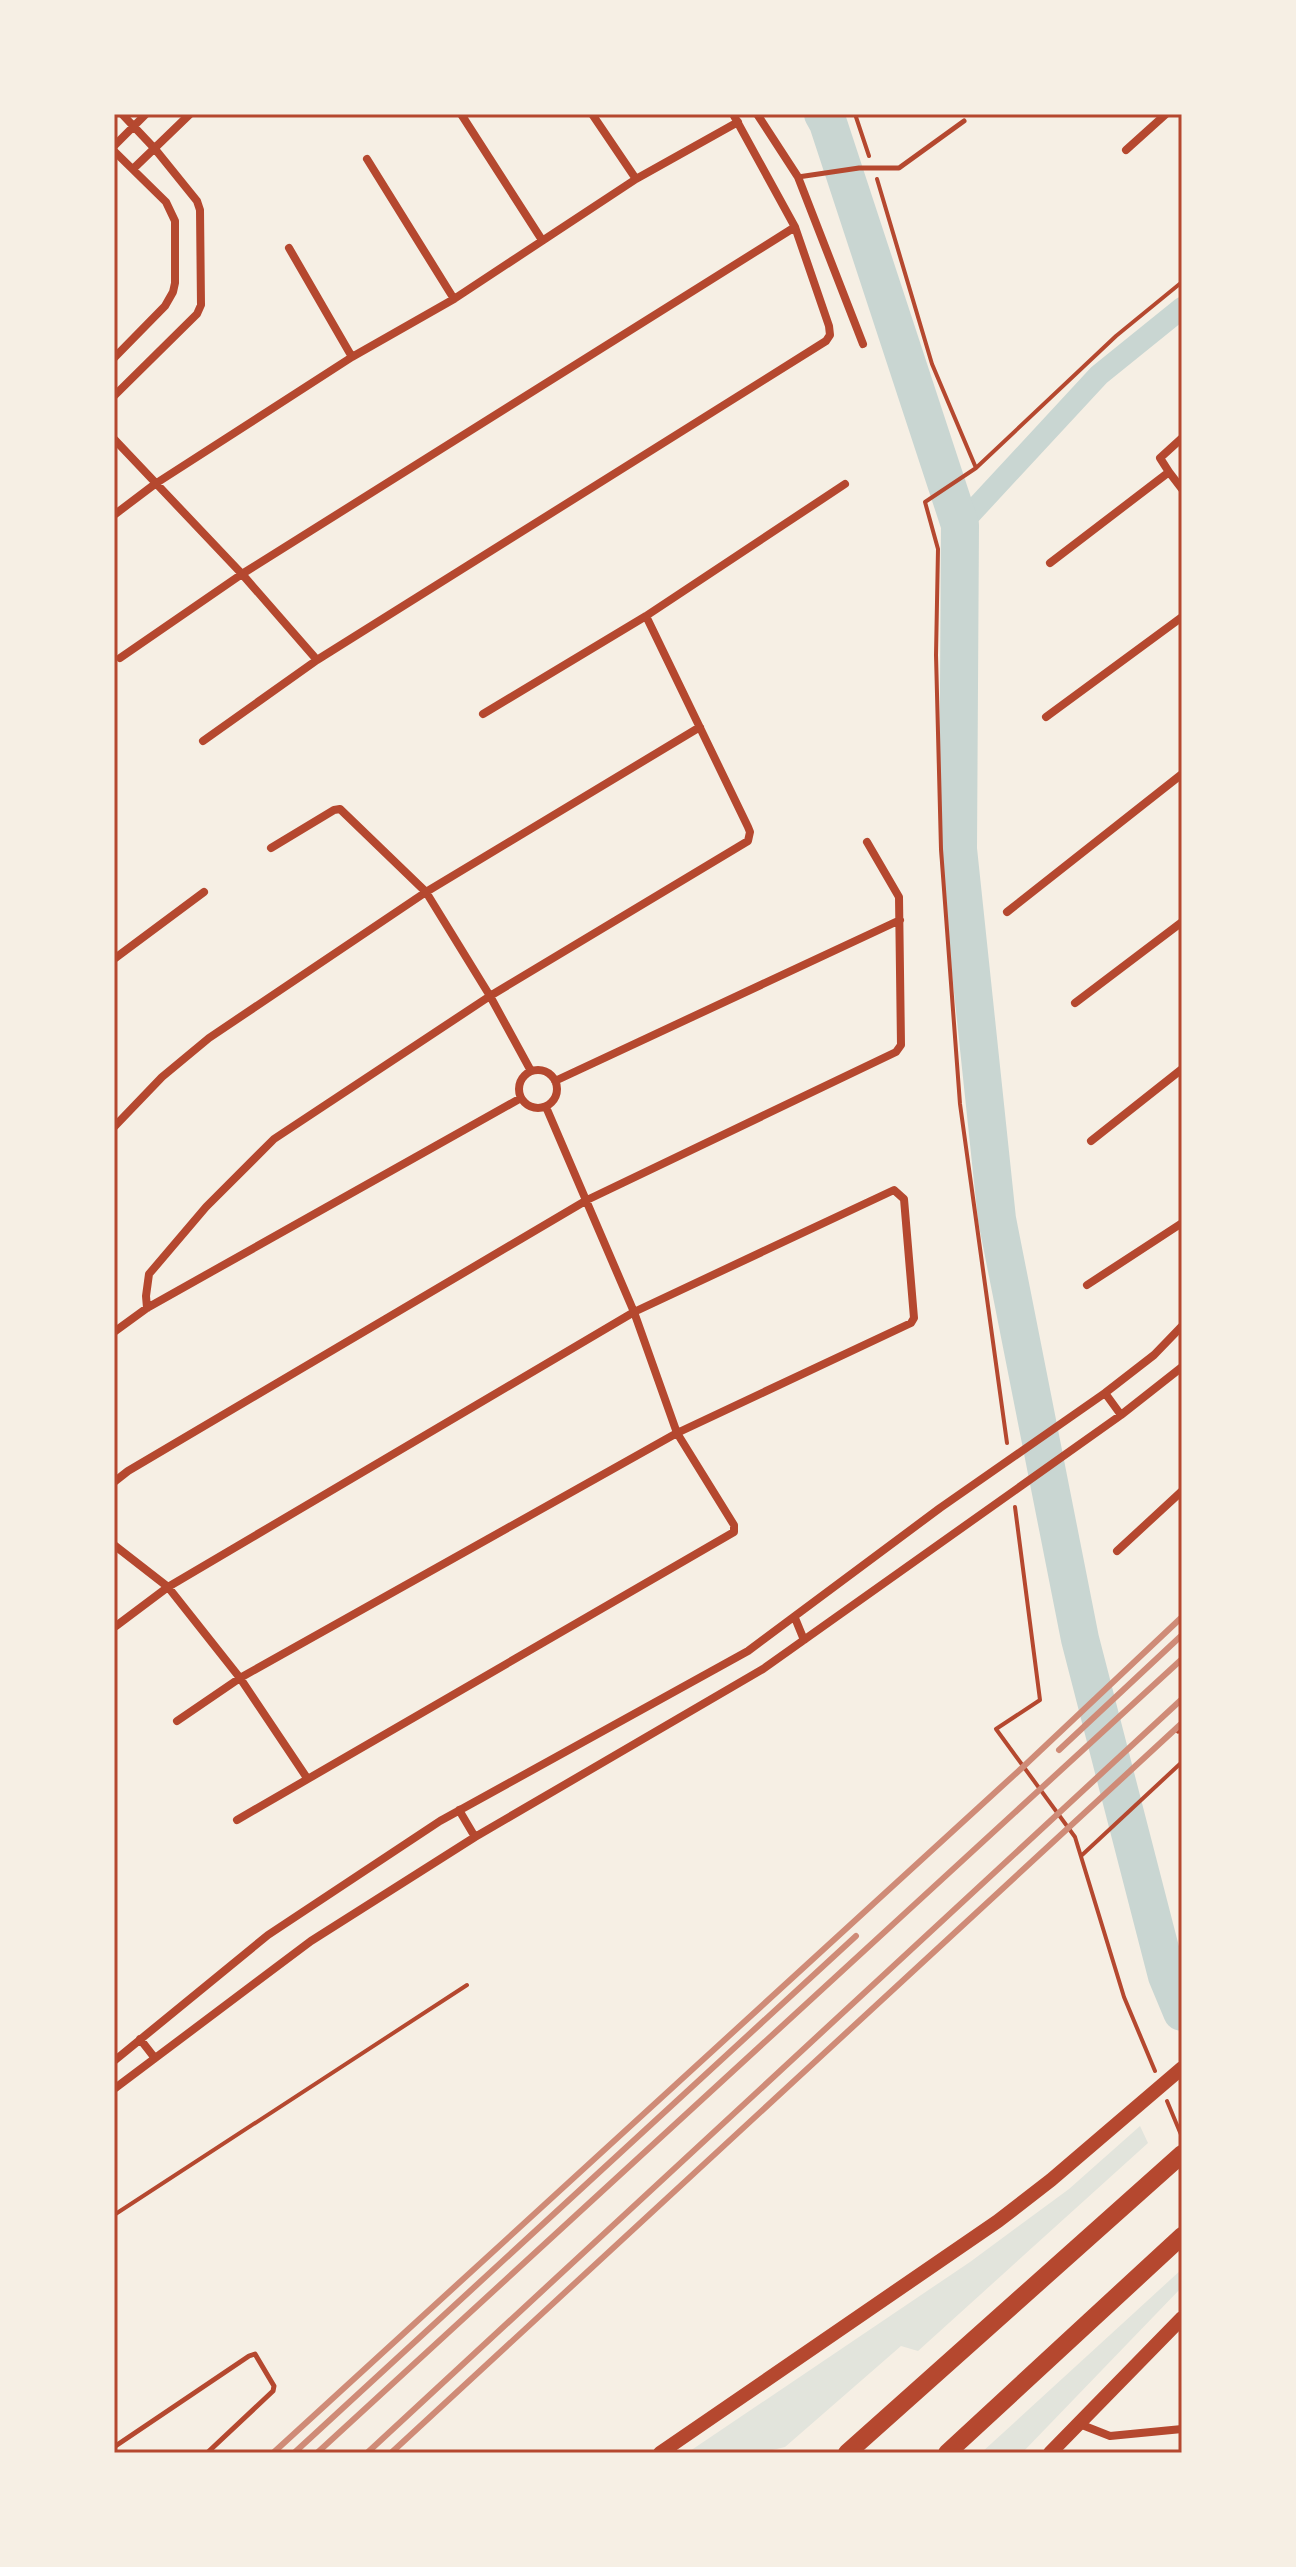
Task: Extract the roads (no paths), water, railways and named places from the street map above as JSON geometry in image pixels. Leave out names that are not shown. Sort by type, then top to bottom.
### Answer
[{"type":"highway","points":[[847,2453],[1182,2154]]},
{"type":"highway","points":[[947,2453],[1180,2238]]},
{"type":"main road","points":[[660,2453],[998,2221],[1182,2068]]},
{"type":"main road","points":[[1050,2453],[1182,2318]]},
{"type":"street","points":[[114,396],[197,314],[201,305],[200,210],[197,201],[122,114]]},
{"type":"street","points":[[114,358],[165,306],[175,283],[173,212],[114,148],[146,114]]},
{"type":"street","points":[[133,169],[190,114]]},
{"type":"street","points":[[461,114],[542,240]]},
{"type":"street","points":[[592,114],[636,179]]},
{"type":"street","points":[[757,114],[798,177],[863,344]]},
{"type":"street","points":[[1126,150],[1166,114]]},
{"type":"street","points":[[114,515],[155,484],[352,357],[454,299],[735,118],[795,227],[829,326],[830,335],[826,341],[317,660],[203,741]]},
{"type":"street","points":[[367,159],[454,299]]},
{"type":"street","points":[[120,658],[242,574],[795,227]]},
{"type":"street","points":[[289,248],[352,357]]},
{"type":"street","points":[[1182,438],[1160,458],[1182,489]]},
{"type":"street","points":[[114,439],[242,574],[317,660]]},
{"type":"street","points":[[1050,563],[1169,472]]},
{"type":"street","points":[[483,714],[646,616],[845,484]]},
{"type":"street","points":[[147,1308],[149,1274],[206,1207],[274,1139],[490,996],[748,841],[750,832],[646,616]]},
{"type":"street","points":[[1046,717],[1182,617]]},
{"type":"street","points":[[114,1127],[162,1077],[209,1038],[426,892],[700,727]]},
{"type":"street","points":[[1007,912],[1182,774]]},
{"type":"street","points":[[271,848],[323,815],[340,809],[426,892],[490,996],[531,1071]]},
{"type":"street","points":[[114,1482],[141,1463],[587,1200],[896,1052],[901,1045],[899,897],[867,842]]},
{"type":"street","points":[[114,959],[204,892]]},
{"type":"street","points":[[555,1081],[900,920]]},
{"type":"street","points":[[1075,1003],[1182,922]]},
{"type":"street","points":[[1091,1141],[1182,1069]]},
{"type":"street","points":[[531,1071],[545,1071],[555,1081],[556,1096],[546,1107],[531,1107],[521,1098],[519,1085],[525,1074],[531,1071]]},
{"type":"street","points":[[114,1332],[147,1308],[521,1098]]},
{"type":"street","points":[[237,1820],[734,1532],[734,1525],[677,1433],[634,1312],[546,1107]]},
{"type":"street","points":[[116,1626],[168,1587],[634,1312],[894,1190],[904,1199],[914,1318],[911,1323],[677,1433],[240,1678],[177,1721]]},
{"type":"street","points":[[1087,1285],[1182,1223]]},
{"type":"street","points":[[114,2061],[268,1935],[459,1810],[748,1651],[940,1508],[1105,1393],[1154,1355],[1182,1326]]},
{"type":"street","points":[[114,2089],[311,1941],[475,1837],[763,1669],[1121,1415],[1182,1367]]},
{"type":"street","points":[[1105,1393],[1121,1415]]},
{"type":"street","points":[[1117,1551],[1182,1491]]},
{"type":"street","points":[[114,1545],[168,1587],[240,1678],[307,1778]]},
{"type":"street","points":[[795,1618],[804,1640]]},
{"type":"street","points":[[459,1810],[475,1837]]},
{"type":"street","points":[[140,2039],[154,2057]]},
{"type":"street","points":[[1077,2423],[1110,2436],[1182,2429]]},
{"type":"lane","points":[[798,177],[859,168],[899,168],[964,121]]},
{"type":"lane","points":[[114,2447],[255,2354],[274,2386],[273,2391],[207,2453]]},
{"type":"waterway","points":[[823,114],[960,525],[958,849],[997,1219],[1080,1639],[1167,1976],[1182,2012]]},
{"type":"waterway","points":[[960,525],[1099,375],[1182,308]]},
{"type":"railway","points":[[273,2453],[1024,1766],[1182,1617]]},
{"type":"railway","points":[[1059,1750],[1182,1635]]},
{"type":"railway","points":[[317,2453],[1182,1659]]},
{"type":"railway","points":[[367,2453],[1182,1699]]},
{"type":"railway","points":[[391,2453],[1182,1723]]},
{"type":"railway","points":[[294,2453],[856,1936]]}]
